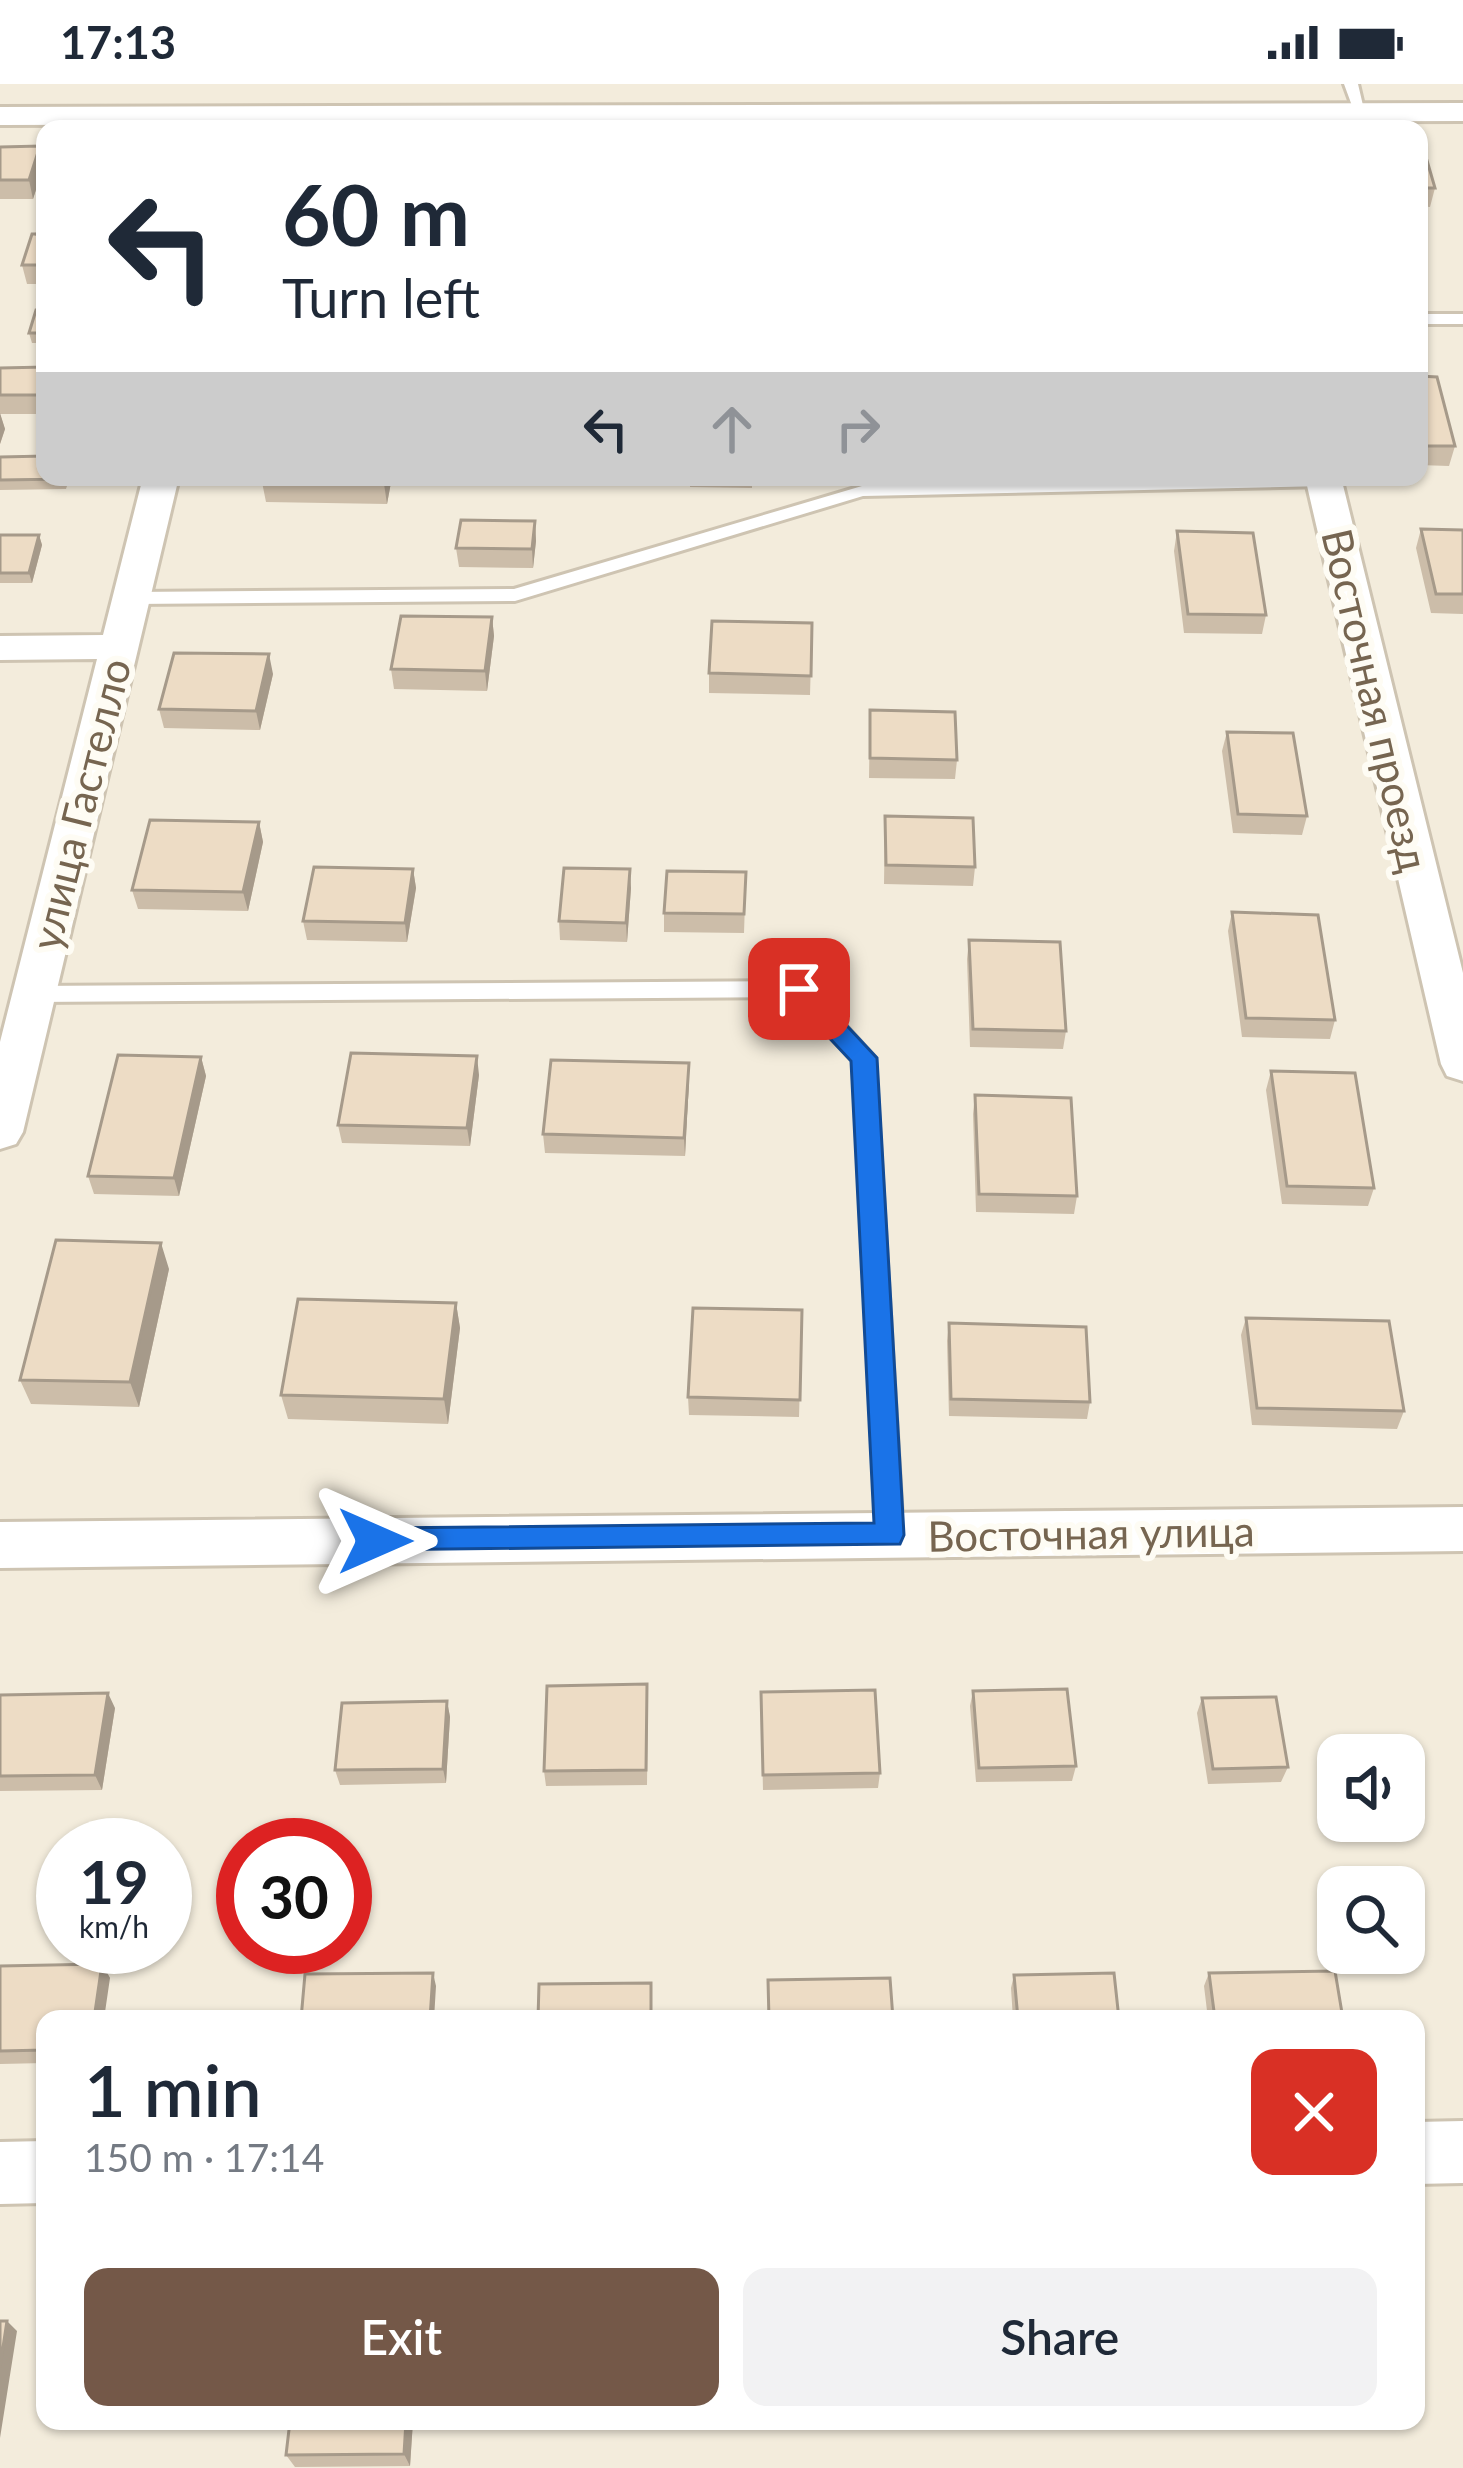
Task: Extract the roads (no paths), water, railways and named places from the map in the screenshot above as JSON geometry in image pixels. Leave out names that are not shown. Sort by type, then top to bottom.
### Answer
[{"type":"street","points":[[0,116],[251,109],[1355,98],[1463,112]]},
{"type":"street","name":"улица Гастелло","points":[[0,1132],[159,486]]},
{"type":"street","name":"Восточная проезд","points":[[1325,486],[1463,1064]]},
{"type":"street","points":[[0,648],[120,647]]},
{"type":"street","name":"Восточная улица","points":[[0,1545],[1462,1534]]},
{"type":"street","points":[[1425,2152],[1463,2152]]},
{"type":"street","points":[[0,2173],[36,2172]]},
{"type":"lane","points":[[1428,319],[1463,319]]},
{"type":"lane","points":[[132,598],[515,595],[862,490],[1030,486]]},
{"type":"lane","points":[[32,994],[799,989],[864,1058],[890,1535]]}]
